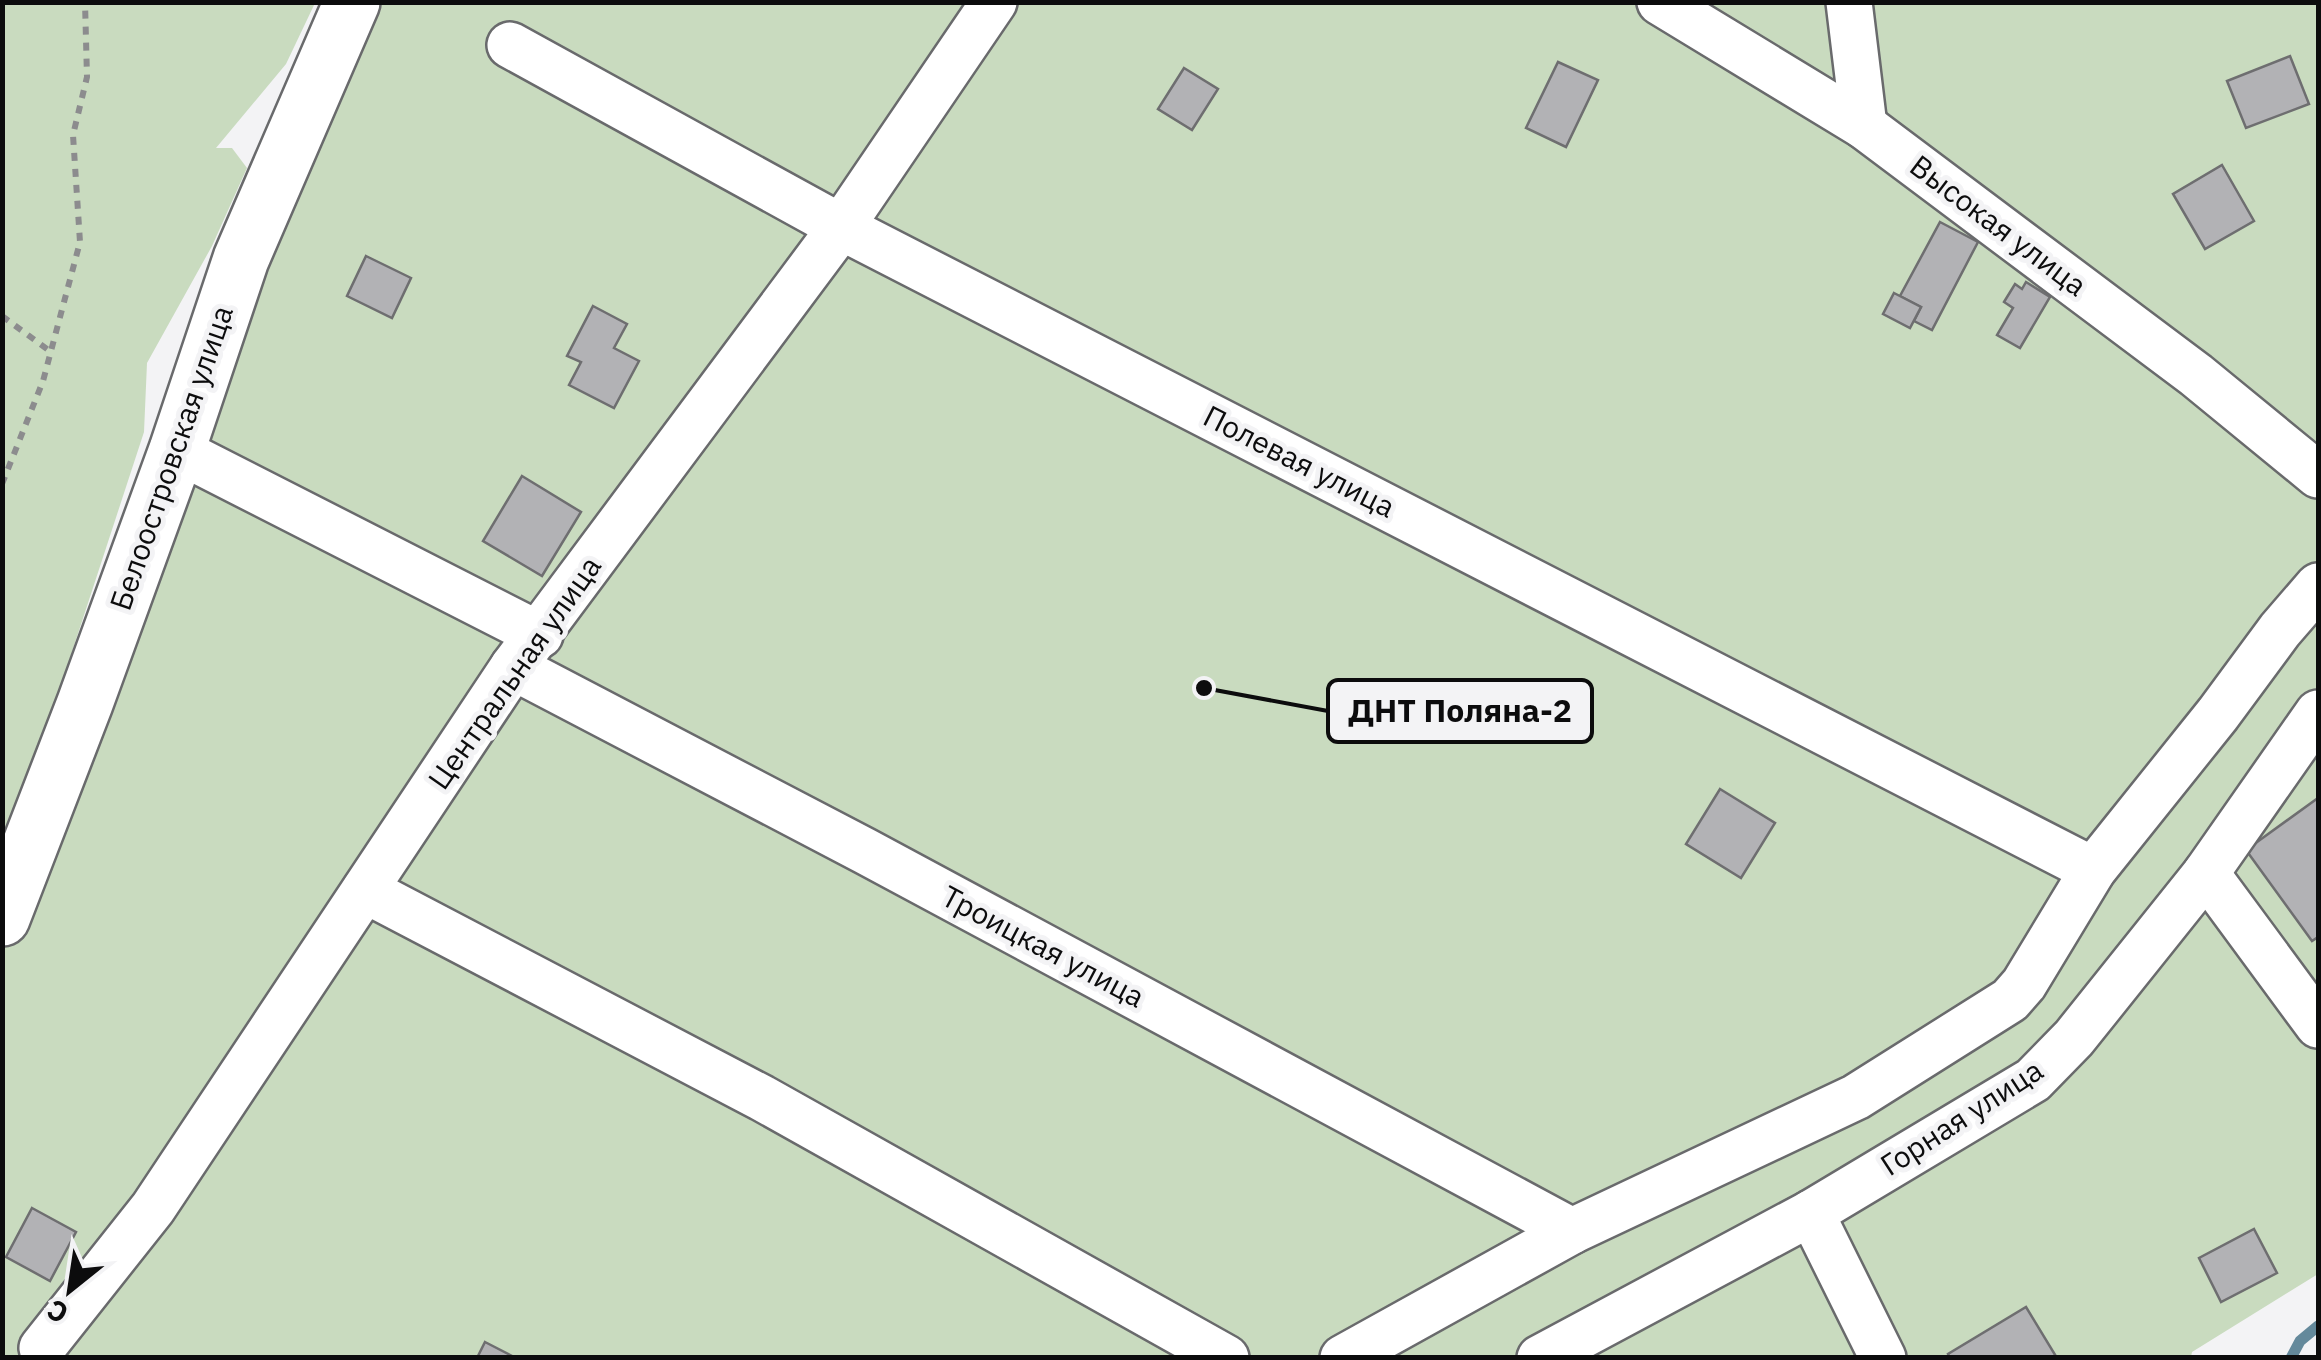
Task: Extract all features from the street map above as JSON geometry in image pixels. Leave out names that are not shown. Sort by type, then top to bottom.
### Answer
[{"type":"street","name":"Белоостровская улица","points":[[2,918],[86,703],[241,259],[352,2]]},
{"type":"street","name":"Центральная улица","points":[[42,1348],[153,1208],[526,651],[841,227],[994,2]]},
{"type":"street","name":"Высокая улица","points":[[1660,2],[1864,126],[2196,375],[2318,475]]},
{"type":"street","points":[[1849,2],[1864,126]]},
{"type":"street","name":"Полевая улица","points":[[510,46],[841,227],[2093,870]]},
{"type":"street","name":"Троицкая улица","points":[[177,450],[865,852],[1572,1231]]},
{"type":"street","points":[[1344,1358],[1572,1231],[1856,1097],[2010,1000],[2024,984],[2093,870],[2318,586]]},
{"type":"street","name":"Горная улица","points":[[1540,1358],[1810,1212],[2032,1080],[2074,1038],[2206,873],[2318,713]]},
{"type":"street","points":[[2206,873],[2318,1025]]},
{"type":"street","points":[[365,890],[762,1098],[1226,1358]]},
{"type":"street","points":[[1810,1212],[1883,1358]]},
{"type":"path","points":[[2,484],[44,381],[80,242],[73,135],[87,77],[85,2]]},
{"type":"path","points":[[2,316],[51,352]]},
{"type":"green space","points":[[3,3],[315,3],[286,64],[216,148],[232,148],[247,168],[212,246],[147,363],[144,432],[33,771],[352,3],[2318,3],[2318,1274],[2192,1352],[2191,1357],[3,1358]]},
{"type":"building","points":[[2290,56],[2309,104],[2246,128],[2227,81]]},
{"type":"building","points":[[1558,62],[1598,80],[1566,147],[1526,128]]},
{"type":"building","points":[[1184,68],[1218,89],[1192,130],[1158,109]]},
{"type":"building","points":[[2222,165],[2254,221],[2205,249],[2173,194]]},
{"type":"building","points":[[1940,222],[1978,242],[1932,330],[1914,321],[1921,307],[1900,296]]},
{"type":"building","points":[[366,256],[411,278],[392,318],[347,296]]},
{"type":"building","points":[[2026,282],[2050,297],[2020,348],[1997,335],[2013,308],[2004,302],[2015,284],[2022,289]]},
{"type":"building","points":[[1894,293],[1921,307],[1910,328],[1883,314]]},
{"type":"building","points":[[593,306],[627,324],[614,348],[639,361],[614,408],[569,385],[581,362],[567,356]]},
{"type":"building","points":[[522,476],[581,512],[542,576],[483,541]]},
{"type":"building","points":[[1720,789],[1775,823],[1741,878],[1686,844]]},
{"type":"building","points":[[2318,798],[2318,937],[2312,941],[2246,850]]},
{"type":"building","points":[[32,1208],[76,1232],[50,1281],[6,1257]]},
{"type":"building","points":[[2254,1229],[2277,1273],[2221,1302],[2199,1258]]},
{"type":"building","points":[[2026,1307],[2057,1358],[1950,1358],[1948,1354]]},
{"type":"building","points":[[485,1342],[516,1358],[477,1358]]},
{"type":"waterway","points":[[2291,1358],[2300,1341],[2318,1326]]},
{"type":"place","name":"ДНТ Поляна-2","points":[[1204,688]]}]
